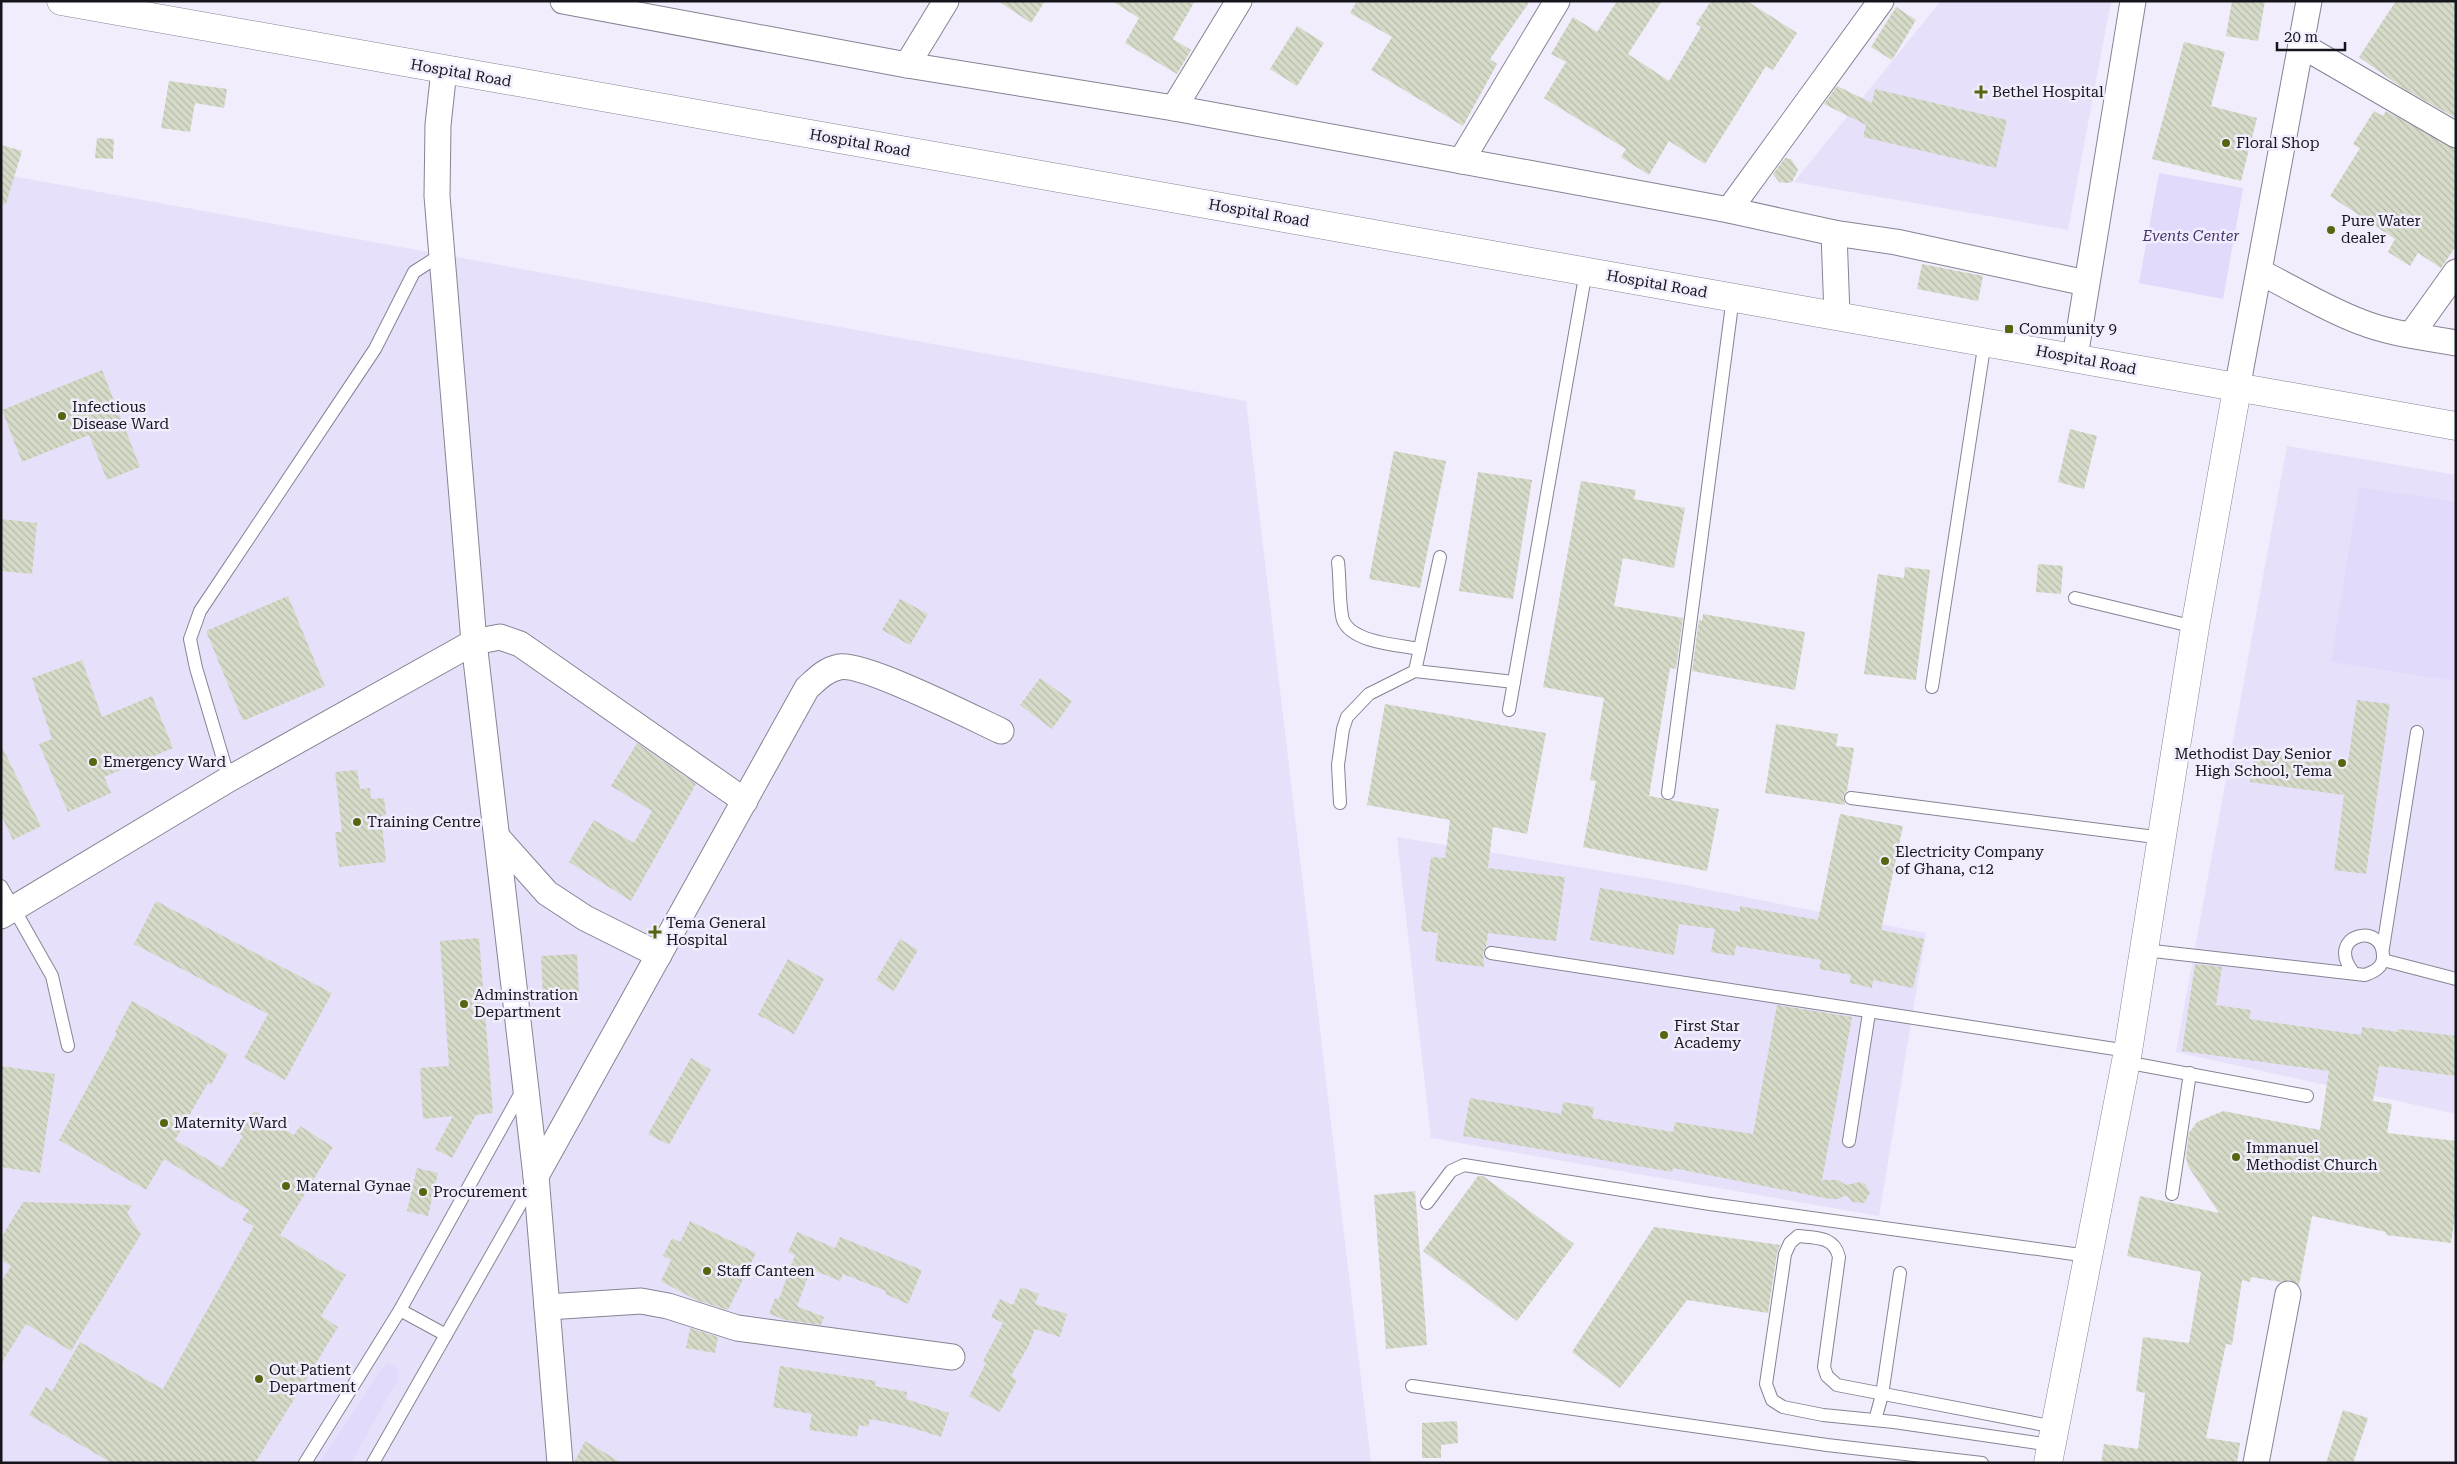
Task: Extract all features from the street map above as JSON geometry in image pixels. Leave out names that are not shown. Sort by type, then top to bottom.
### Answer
[{"type":"main road","name":"Hospital Road","points":[[61,1],[2075,357],[2238,389],[2456,426]]},
{"type":"main road","points":[[2051,1445],[2127,1057],[2195,626],[2238,389]]},
{"type":"street","points":[[563,1],[629,6],[761,40],[1174,108],[1729,210],[1834,233],[1896,242],[2086,283]]},
{"type":"street","points":[[907,65],[946,1]]},
{"type":"street","points":[[1174,108],[1239,1]]},
{"type":"street","points":[[1461,161],[1557,1]]},
{"type":"street","points":[[1729,210],[1881,1]]},
{"type":"street","points":[[2075,357],[2132,1]]},
{"type":"street","points":[[2238,389],[2309,1]]},
{"type":"street","points":[[2301,45],[2456,135]]},
{"type":"street","points":[[444,70],[438,125],[437,187],[474,642],[536,1176],[560,1463]]},
{"type":"street","points":[[1834,233],[1837,315]]},
{"type":"street","points":[[2260,272],[2317,303],[2362,323],[2411,335],[2456,343]]},
{"type":"street","points":[[2411,335],[2456,272]]},
{"type":"street","points":[[7,912],[229,779],[474,642],[500,636],[520,644],[744,801]]},
{"type":"street","points":[[536,1176],[807,688],[822,673],[840,666],[867,671],[1001,730]]},
{"type":"street","points":[[497,838],[547,893],[585,918],[659,955]]},
{"type":"street","points":[[2256,1463],[2288,1294]]},
{"type":"street","points":[[547,1307],[641,1301],[668,1306],[737,1328],[952,1357]]},
{"type":"lane","points":[[229,779],[196,668],[190,639],[200,611],[375,349],[414,272],[442,254]]},
{"type":"lane","points":[[1509,710],[1586,271]]},
{"type":"lane","points":[[1668,793],[1733,297]]},
{"type":"lane","points":[[1932,688],[1985,342]]},
{"type":"lane","points":[[1415,672],[1440,557]]},
{"type":"lane","points":[[1338,562],[1344,620],[1353,631],[1363,638],[1420,649]]},
{"type":"lane","points":[[2075,598],[2195,626]]},
{"type":"lane","points":[[1340,803],[1338,765],[1347,717],[1369,694],[1415,672],[1514,682]]},
{"type":"lane","points":[[2144,950],[2353,972],[2365,975],[2376,970],[2383,954],[2417,732]]},
{"type":"lane","points":[[1851,798],[2163,838]]},
{"type":"lane","points":[[1,886],[7,912],[52,976],[68,1046]]},
{"type":"lane","points":[[2353,972],[2345,962],[2344,950],[2352,939],[2363,935],[2375,938],[2383,954],[2456,979]]},
{"type":"lane","points":[[1491,953],[1869,1013],[2127,1057],[2190,1073],[2307,1096]]},
{"type":"lane","points":[[1849,1141],[1869,1013]]},
{"type":"lane","points":[[2172,1194],[2190,1073]]},
{"type":"lane","points":[[305,1463],[400,1310],[525,1085]]},
{"type":"lane","points":[[1427,1203],[1451,1171],[1464,1165],[1710,1204],[2088,1256]]},
{"type":"lane","points":[[373,1463],[536,1176]]},
{"type":"lane","points":[[1798,1236],[1828,1240],[1836,1247],[1839,1257],[1824,1367],[1827,1376],[1837,1385],[1882,1394],[2051,1445],[1875,1420],[1823,1415],[1783,1407],[1772,1400],[1766,1384],[1785,1254],[1790,1243],[1798,1236]]},
{"type":"lane","points":[[1875,1420],[1882,1394],[1900,1273]]},
{"type":"lane","points":[[400,1310],[446,1335]]},
{"type":"lane","points":[[1412,1386],[1827,1445],[1982,1463]]},
{"type":"shaded area","name":"Bethel Hospital","points":[[1941,1],[2111,1],[2068,230],[1794,182]]},
{"type":"shaded area","name":"Tema General Hospital","points":[[1,174],[1246,401],[1371,1463],[1,1463]]},
{"type":"shaded area","name":"Methodist Day Senior High School, Tema","points":[[2287,446],[2456,475],[2456,1114],[2176,1052]]},
{"type":"shaded area","name":"First Star Academy","points":[[1397,837],[1669,882],[1926,933],[1879,1216],[1431,1138]]},
{"type":"green space","name":"Events Center","points":[[2159,173],[2243,188],[2223,299],[2139,283]]},
{"type":"green space","points":[[2359,487],[2456,502],[2456,681],[2331,662]]},
{"type":"green space","points":[[389,1363],[397,1369],[398,1379],[351,1463],[320,1463],[381,1369]]},
{"type":"building","points":[[998,1],[1045,1],[1031,23]]},
{"type":"building","points":[[1112,1],[1195,1],[1173,39],[1191,50],[1177,74],[1125,43],[1139,18]]},
{"type":"building","points":[[1357,1],[1530,1],[1490,59],[1497,64],[1463,126],[1371,70],[1392,37],[1350,13]]},
{"type":"building","points":[[1617,1],[1662,1],[1628,54],[1669,81],[1701,27],[1696,24],[1711,1],[1747,1],[1797,33],[1773,70],[1766,66],[1705,164],[1669,141],[1649,175],[1621,157],[1626,149],[1544,98],[1566,62],[1551,54],[1573,17],[1597,32]]},
{"type":"building","points":[[2232,1],[2265,1],[2258,41],[2226,36]]},
{"type":"building","points":[[2396,1],[2456,1],[2456,118],[2401,87],[2359,57]]},
{"type":"building","points":[[1896,7],[1916,20],[1892,60],[1871,47]]},
{"type":"building","points":[[1297,26],[1324,43],[1297,86],[1270,69]]},
{"type":"building","points":[[2184,42],[2225,52],[2211,106],[2257,118],[2241,181],[2152,159]]},
{"type":"building","points":[[169,81],[227,89],[224,108],[195,103],[190,132],[161,128]]},
{"type":"building","points":[[1837,86],[1872,103],[1875,89],[2007,120],[1996,168],[1863,137],[1866,125],[1824,104]]},
{"type":"building","points":[[2374,111],[2383,116],[2386,111],[2456,149],[2456,246],[2441,268],[2418,253],[2410,266],[2388,252],[2395,239],[2330,196],[2360,148],[2353,144]]},
{"type":"building","points":[[97,138],[114,139],[113,159],[95,158]]},
{"type":"building","points":[[1,145],[22,151],[6,204],[1,204]]},
{"type":"building","points":[[1785,158],[1791,159],[1798,170],[1792,182],[1786,183],[1779,182],[1773,174]]},
{"type":"building","points":[[1922,264],[1983,276],[1978,301],[1917,289]]},
{"type":"building","name":"Infectious Disease Ward","points":[[102,370],[140,467],[107,480],[89,435],[22,462],[2,410]]},
{"type":"building","points":[[2070,429],[2097,436],[2084,489],[2058,482]]},
{"type":"building","points":[[1394,451],[1446,461],[1420,588],[1369,579]]},
{"type":"building","points":[[1478,472],[1532,480],[1513,599],[1459,591]]},
{"type":"building","points":[[1581,481],[1636,490],[1634,499],[1685,508],[1674,568],[1623,558],[1614,606],[1683,618],[1676,669],[1670,668],[1649,796],[1719,809],[1707,871],[1583,847],[1596,781],[1590,780],[1604,698],[1543,687]]},
{"type":"building","points":[[1,519],[37,523],[32,574],[1,571]]},
{"type":"building","points":[[2038,564],[2063,566],[2061,594],[2036,592]]},
{"type":"building","points":[[1905,567],[1930,570],[1916,680],[1864,674],[1878,574],[1904,578]]},
{"type":"building","points":[[288,596],[325,686],[243,721],[206,631]]},
{"type":"building","points":[[900,599],[928,614],[910,645],[882,630]]},
{"type":"building","points":[[1703,614],[1805,632],[1795,690],[1692,671],[1699,620],[1702,621]]},
{"type":"building","name":"Emergency Ward","points":[[82,660],[102,717],[152,696],[173,748],[104,777],[111,793],[68,812],[39,744],[52,739],[32,678]]},
{"type":"building","points":[[1040,678],[1072,701],[1052,729],[1020,705]]},
{"type":"building","points":[[2357,700],[2390,704],[2366,874],[2334,870],[2344,795],[2250,782],[2255,750],[2348,762]]},
{"type":"building","points":[[1385,704],[1546,733],[1527,834],[1493,827],[1488,868],[1565,877],[1556,941],[1488,933],[1486,947],[1483,952],[1484,967],[1435,961],[1438,933],[1421,931],[1431,857],[1445,858],[1450,820],[1367,805]]},
{"type":"building","points":[[1776,724],[1838,734],[1836,746],[1854,748],[1847,791],[1843,796],[1845,805],[1765,793]]},
{"type":"building","points":[[637,743],[696,784],[631,901],[569,862],[594,820],[634,843],[652,811],[611,786]]},
{"type":"building","points":[[1,745],[41,826],[13,840],[1,815]]},
{"type":"building","name":"Training Centre","points":[[357,770],[360,789],[370,788],[371,799],[384,798],[386,815],[381,816],[386,862],[339,867],[335,832],[342,832],[335,772]]},
{"type":"building","points":[[1840,814],[1903,826],[1881,930],[1924,939],[1913,988],[1873,980],[1872,988],[1850,983],[1851,975],[1819,969],[1821,960],[1736,946],[1734,956],[1711,952],[1715,929],[1679,924],[1674,955],[1590,940],[1600,888],[1740,912],[1740,906],[1818,920]]},
{"type":"building","points":[[156,901],[332,993],[285,1080],[244,1058],[268,1014],[134,944]]},
{"type":"building","name":"Adminstration Department","points":[[479,938],[493,1113],[476,1115],[452,1158],[435,1149],[453,1116],[423,1119],[420,1068],[449,1066],[440,941]]},
{"type":"building","points":[[900,939],[918,950],[894,991],[876,980]]},
{"type":"building","points":[[577,954],[579,995],[543,998],[541,956]]},
{"type":"building","points":[[788,959],[824,979],[794,1034],[758,1015]]},
{"type":"building","points":[[2195,964],[2222,967],[2216,1005],[2251,1010],[2249,1019],[2361,1035],[2362,1027],[2398,1032],[2398,1029],[2456,1036],[2456,1076],[2379,1066],[2373,1101],[2392,1104],[2387,1133],[2456,1141],[2456,1209],[2451,1243],[2386,1235],[2386,1232],[2312,1216],[2299,1285],[2290,1280],[2281,1282],[2251,1277],[2250,1282],[2242,1280],[2232,1345],[2226,1344],[2206,1438],[2240,1443],[2237,1463],[2101,1463],[2104,1444],[2138,1449],[2145,1393],[2136,1391],[2143,1337],[2189,1343],[2201,1272],[2127,1256],[2140,1196],[2219,1213],[2188,1166],[2186,1157],[2189,1133],[2197,1122],[2223,1111],[2320,1130],[2329,1071],[2182,1051]]},
{"type":"building","points":[[132,1001],[228,1054],[211,1085],[208,1083],[175,1140],[222,1168],[243,1136],[240,1134],[254,1111],[294,1135],[300,1126],[333,1147],[280,1235],[346,1275],[321,1316],[338,1327],[255,1463],[112,1463],[29,1415],[46,1387],[52,1391],[80,1342],[163,1389],[254,1226],[242,1220],[249,1210],[164,1159],[146,1190],[59,1140],[117,1033],[115,1032]]},
{"type":"building","points":[[1777,1005],[1852,1017],[1822,1180],[1838,1180],[1846,1185],[1860,1182],[1865,1184],[1870,1193],[1864,1203],[1853,1202],[1846,1195],[1838,1199],[1830,1199],[1673,1168],[1672,1172],[1463,1136],[1470,1098],[1561,1114],[1563,1102],[1594,1107],[1592,1118],[1673,1132],[1675,1122],[1753,1134]]},
{"type":"building","points":[[691,1058],[711,1070],[669,1145],[648,1134]]},
{"type":"building","points":[[1,1066],[55,1074],[40,1173],[1,1167]]},
{"type":"building","name":"Procurement","points":[[417,1168],[438,1173],[428,1216],[407,1211]]},
{"type":"building","points":[[1478,1176],[1483,1176],[1574,1244],[1517,1321],[1423,1251]]},
{"type":"building","points":[[1415,1191],[1427,1345],[1386,1349],[1374,1195]]},
{"type":"building","points":[[23,1202],[132,1205],[127,1213],[141,1234],[71,1351],[26,1324],[1,1364],[1,1282],[11,1266],[1,1260],[1,1238]]},
{"type":"building","name":"Staff Canteen","points":[[690,1221],[756,1253],[728,1310],[696,1300],[661,1281],[671,1260],[663,1256],[672,1238],[680,1242]]},
{"type":"building","points":[[1654,1227],[1780,1245],[1777,1253],[1768,1313],[1687,1300],[1620,1388],[1572,1352]]},
{"type":"building","points":[[797,1232],[835,1248],[840,1237],[922,1270],[908,1304],[885,1294],[886,1291],[843,1274],[840,1281],[811,1269],[797,1306],[824,1317],[821,1325],[786,1320],[769,1314],[775,1298],[779,1299],[795,1255],[788,1252]]},
{"type":"building","points":[[1021,1287],[1039,1294],[1035,1304],[1067,1314],[1060,1337],[1035,1329],[1029,1345],[1011,1376],[1017,1380],[1000,1412],[969,1396],[986,1363],[983,1361],[1003,1323],[991,1317],[1000,1299],[1013,1305]]},
{"type":"building","points":[[690,1328],[718,1337],[715,1353],[686,1348]]},
{"type":"building","points":[[780,1366],[876,1381],[875,1386],[907,1392],[906,1399],[949,1413],[941,1437],[906,1426],[870,1419],[868,1427],[859,1425],[857,1437],[809,1430],[812,1414],[773,1407]]},
{"type":"building","points":[[2343,1410],[2368,1418],[2353,1463],[2326,1463]]},
{"type":"building","points":[[1457,1421],[1458,1443],[1441,1445],[1441,1458],[1422,1458],[1422,1423]]},
{"type":"building","points":[[585,1441],[622,1463],[574,1463]]},
{"type":"place","name":"Bethel Hospital","points":[[1981,92]]},
{"type":"place","name":"Floral Shop","points":[[2226,143]]},
{"type":"place","name":"Pure Water dealer","points":[[2331,230]]},
{"type":"place","name":"Community 9","points":[[2009,329]]},
{"type":"place","name":"Infectious Disease Ward","points":[[62,416]]},
{"type":"place","name":"Emergency Ward","points":[[93,762]]},
{"type":"place","name":"Methodist Day Senior High School, Tema","points":[[2342,763]]},
{"type":"place","name":"Training Centre","points":[[357,822]]},
{"type":"place","name":"Electricity Company of Ghana, c12","points":[[1885,861]]},
{"type":"place","name":"Tema General Hospital","points":[[655,932]]},
{"type":"place","name":"Adminstration Department","points":[[464,1004]]},
{"type":"place","name":"First Star Academy","points":[[1664,1035]]},
{"type":"place","name":"Maternity Ward","points":[[164,1123]]},
{"type":"place","name":"Immanuel Methodist Church","points":[[2236,1157]]},
{"type":"place","name":"Maternal Gynae","points":[[286,1186]]},
{"type":"place","name":"Procurement","points":[[423,1192]]},
{"type":"place","name":"Staff Canteen","points":[[707,1271]]},
{"type":"place","name":"Out Patient Department","points":[[259,1379]]}]
